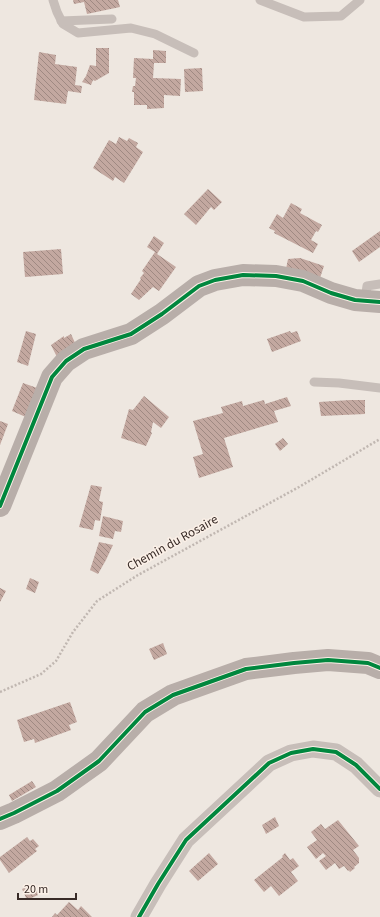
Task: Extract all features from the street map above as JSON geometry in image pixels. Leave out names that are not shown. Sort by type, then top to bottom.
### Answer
[{"type":"street","points":[[0,506],[52,377],[66,361],[84,349],[131,334],[162,314],[199,286],[216,280],[243,274],[276,276],[303,281],[331,293],[355,300],[372,301]]},
{"type":"street","points":[[0,819],[57,791],[99,761],[145,712],[172,695],[246,669],[328,660],[368,663],[380,668]]},
{"type":"street","points":[[139,917],[186,840],[269,763],[291,753],[313,749],[336,752],[356,765],[380,789]]},
{"type":"lane","points":[[54,0],[62,24],[78,33],[131,28],[155,34],[194,53]]},
{"type":"lane","points":[[260,0],[304,17],[341,16],[360,0]]},
{"type":"lane","points":[[61,20],[112,19]]},
{"type":"lane","points":[[372,301],[367,286],[380,284]]},
{"type":"lane","points":[[314,382],[339,383],[380,388]]},
{"type":"building","points":[[73,0],[118,0],[120,7],[87,14],[84,2],[74,4]]},
{"type":"building","points":[[96,48],[109,48],[109,73],[95,81],[93,80],[91,85],[82,82],[90,65],[96,66]]},
{"type":"building","points":[[153,50],[166,51],[166,63],[154,63],[153,78],[181,79],[180,96],[164,95],[164,108],[147,109],[147,105],[134,105],[134,92],[132,92],[133,86],[135,86],[136,78],[133,78],[134,58],[153,59]]},
{"type":"building","points":[[39,52],[56,55],[55,64],[77,67],[75,85],[82,86],[81,93],[68,91],[66,104],[34,100]]},
{"type":"building","points":[[202,68],[203,91],[185,92],[184,69]]},
{"type":"building","points":[[119,137],[127,141],[129,138],[138,143],[136,147],[143,152],[124,183],[115,177],[113,181],[93,168],[109,140],[116,144]]},
{"type":"building","points":[[208,189],[222,202],[214,210],[211,207],[196,225],[184,214]]},
{"type":"building","points":[[291,203],[302,209],[300,213],[322,225],[318,232],[316,231],[311,240],[318,244],[313,253],[274,233],[275,231],[269,228],[277,214],[283,218]]},
{"type":"building","points":[[380,231],[380,247],[359,262],[352,251]]},
{"type":"building","points":[[154,236],[164,243],[157,254],[176,267],[159,291],[153,287],[139,300],[131,294],[144,273],[142,271],[155,252],[147,247]]},
{"type":"building","points":[[61,249],[63,274],[25,277],[23,252]]},
{"type":"building","points":[[300,258],[324,266],[319,281],[286,269],[288,259]]},
{"type":"building","points":[[26,331],[36,334],[28,366],[17,362]]},
{"type":"building","points":[[290,331],[291,333],[297,331],[301,341],[272,352],[267,339]]},
{"type":"building","points":[[71,334],[76,345],[58,359],[51,345],[64,336],[64,338]]},
{"type":"building","points":[[23,383],[40,389],[28,418],[12,411]]},
{"type":"building","points":[[144,396],[169,417],[161,428],[153,422],[152,433],[146,446],[121,438],[129,409],[133,410]]},
{"type":"building","points":[[287,397],[291,406],[274,411],[278,422],[224,438],[233,467],[199,478],[193,457],[203,454],[193,421],[223,413],[221,407],[242,401],[243,406],[264,400],[265,404]]},
{"type":"building","points":[[365,400],[365,414],[321,416],[319,402]]},
{"type":"building","points":[[0,421],[8,424],[0,445]]},
{"type":"building","points":[[283,438],[288,444],[280,451],[275,444]]},
{"type":"building","points":[[91,485],[102,487],[99,501],[103,502],[100,521],[95,520],[93,530],[79,527]]},
{"type":"building","points":[[103,516],[123,521],[121,532],[115,531],[113,539],[99,536]]},
{"type":"building","points":[[99,542],[113,545],[98,574],[90,570]]},
{"type":"building","points":[[30,578],[39,582],[35,593],[26,589]]},
{"type":"building","points":[[0,588],[6,591],[0,602]]},
{"type":"building","points":[[163,643],[167,654],[154,660],[149,649]]},
{"type":"building","points":[[70,702],[77,722],[69,725],[71,730],[35,743],[34,739],[24,742],[17,720]]},
{"type":"building","points":[[32,781],[36,787],[12,801],[9,795]]},
{"type":"building","points":[[275,817],[279,826],[266,834],[262,825]]},
{"type":"building","points":[[338,820],[359,846],[353,850],[359,858],[359,863],[350,872],[344,866],[339,869],[335,863],[326,870],[319,861],[326,856],[323,853],[316,859],[307,847],[317,840],[311,832],[321,824],[325,829]]},
{"type":"building","points":[[27,837],[30,841],[33,839],[39,846],[35,849],[37,851],[9,873],[0,860],[0,857]]},
{"type":"building","points":[[209,853],[218,864],[198,881],[189,871]]},
{"type":"building","points":[[285,853],[290,860],[293,858],[299,866],[291,872],[298,881],[279,896],[271,886],[264,892],[254,880],[283,857],[282,856]]},
{"type":"building","points":[[34,884],[38,895],[27,900],[22,889]]},
{"type":"building","points":[[69,902],[78,910],[81,906],[92,917],[52,917],[55,913],[57,915]]},
{"type":"cycle path","points":[[0,506],[52,377],[66,361],[84,349],[131,334],[162,314],[199,286],[215,280],[243,275],[276,276],[303,281],[331,293],[355,300],[380,302]]},
{"type":"cycle path","points":[[0,819],[57,791],[99,761],[145,712],[173,695],[246,669],[328,660],[368,663],[380,668]]},
{"type":"cycle path","points":[[139,917],[186,840],[269,763],[291,753],[313,749],[336,752],[356,765],[380,789]]}]
